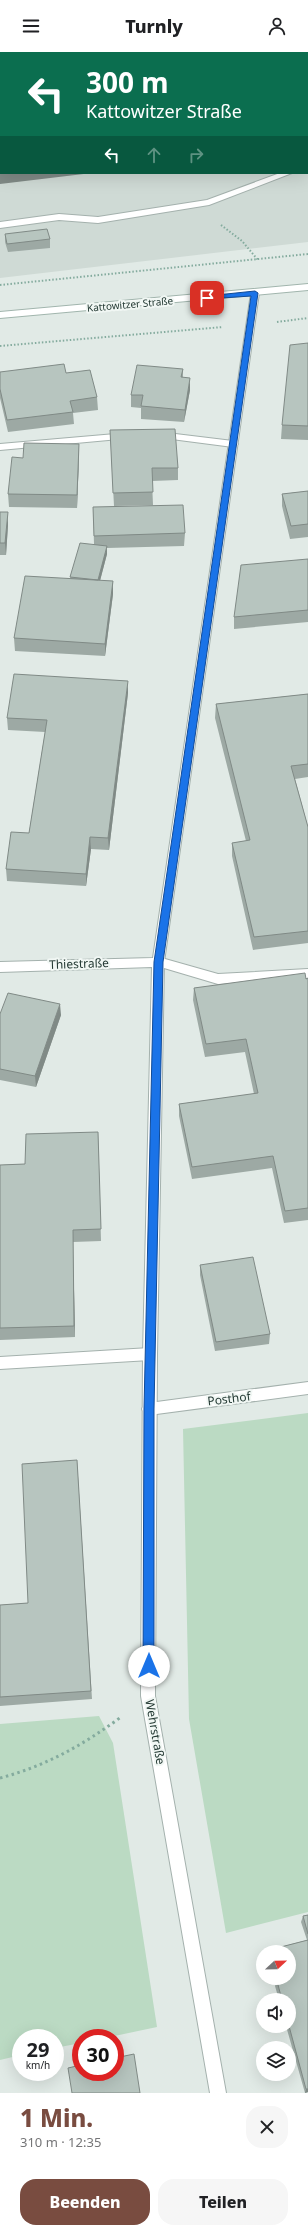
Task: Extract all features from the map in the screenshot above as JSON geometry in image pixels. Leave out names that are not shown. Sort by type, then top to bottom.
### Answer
[{"type":"street","points":[[0,225],[59,217],[98,220],[209,202],[285,174]]},
{"type":"street","name":"Kattowitzer Straße","points":[[0,315],[308,287]]},
{"type":"street","name":"Wehrstraße","points":[[218,2093],[148,1696],[149,1409],[158,962],[255,293]]},
{"type":"street","points":[[0,447],[143,435],[233,444]]},
{"type":"street","name":"Thiestraße","points":[[0,967],[158,962],[218,979],[308,974]]},
{"type":"street","points":[[0,1363],[150,1354]]},
{"type":"street","name":"Posthof","points":[[149,1409],[308,1388]]},
{"type":"path","points":[[0,285],[308,254]]},
{"type":"path","points":[[0,346],[251,325],[308,318]]},
{"type":"path","points":[[0,1778],[43,1766],[70,1754],[94,1738],[148,1696]]},
{"type":"shaded area","points":[[0,174],[308,174],[308,242],[0,278]]},
{"type":"green space","points":[[308,1413],[308,1912],[226,1933],[189,1719],[183,1429]]},
{"type":"green space","points":[[99,1716],[113,1743],[157,2027],[124,2034],[124,2029],[72,2029],[72,2045],[64,2046],[64,2029],[12,2029],[12,2057],[0,2060],[0,1724]]},
{"type":"building","points":[[47,229],[50,239],[7,244],[5,234]]},
{"type":"building","points":[[308,343],[308,426],[282,425],[290,345]]},
{"type":"building","points":[[64,364],[66,373],[90,370],[97,397],[70,401],[73,412],[7,420],[0,389],[0,372]]},
{"type":"building","points":[[137,365],[183,369],[181,377],[190,378],[185,410],[141,406],[143,395],[131,395]]},
{"type":"building","points":[[175,429],[178,468],[152,468],[153,492],[113,493],[110,430]]},
{"type":"building","points":[[24,443],[79,444],[77,495],[8,494],[12,457],[23,458]]},
{"type":"building","points":[[308,491],[308,524],[291,526],[282,494]]},
{"type":"building","points":[[183,505],[185,533],[94,536],[93,507]]},
{"type":"building","points":[[0,512],[8,512],[5,543],[0,543]]},
{"type":"building","points":[[80,543],[107,546],[98,580],[70,577]]},
{"type":"building","points":[[308,559],[308,610],[234,617],[241,565]]},
{"type":"building","points":[[25,576],[113,581],[105,644],[14,638]]},
{"type":"building","points":[[14,674],[128,681],[108,838],[90,837],[86,874],[6,869],[11,832],[29,833],[47,720],[7,718]]},
{"type":"building","points":[[308,694],[308,764],[291,766],[308,827],[308,931],[254,937],[232,843],[250,840],[216,704]]},
{"type":"building","points":[[305,973],[306,979],[308,978],[308,1208],[285,1211],[273,1156],[192,1167],[179,1104],[258,1093],[246,1039],[206,1044],[194,988]]},
{"type":"building","points":[[8,993],[60,1004],[35,1076],[0,1069],[0,1014]]},
{"type":"building","points":[[98,1132],[101,1229],[73,1230],[74,1326],[0,1328],[0,1165],[25,1164],[26,1134]]},
{"type":"building","points":[[253,1257],[270,1334],[216,1342],[200,1265]]},
{"type":"building","points":[[77,1460],[91,1691],[0,1697],[0,1605],[28,1603],[22,1464]]},
{"type":"building","points":[[308,1915],[308,1934],[303,1916]]},
{"type":"building","points":[[308,1940],[308,2089],[306,2089],[296,2052],[296,2041],[293,2041],[291,2033],[296,2033],[296,1993],[280,1993],[278,1985],[296,1985],[296,1945],[289,1945]]},
{"type":"building","points":[[134,2054],[140,2093],[72,2093],[68,2068],[72,2067],[72,2081],[124,2081],[124,2056]]},
{"type":"route","points":[[149,1666],[149,1409],[158,962],[255,293],[207,298]]}]
